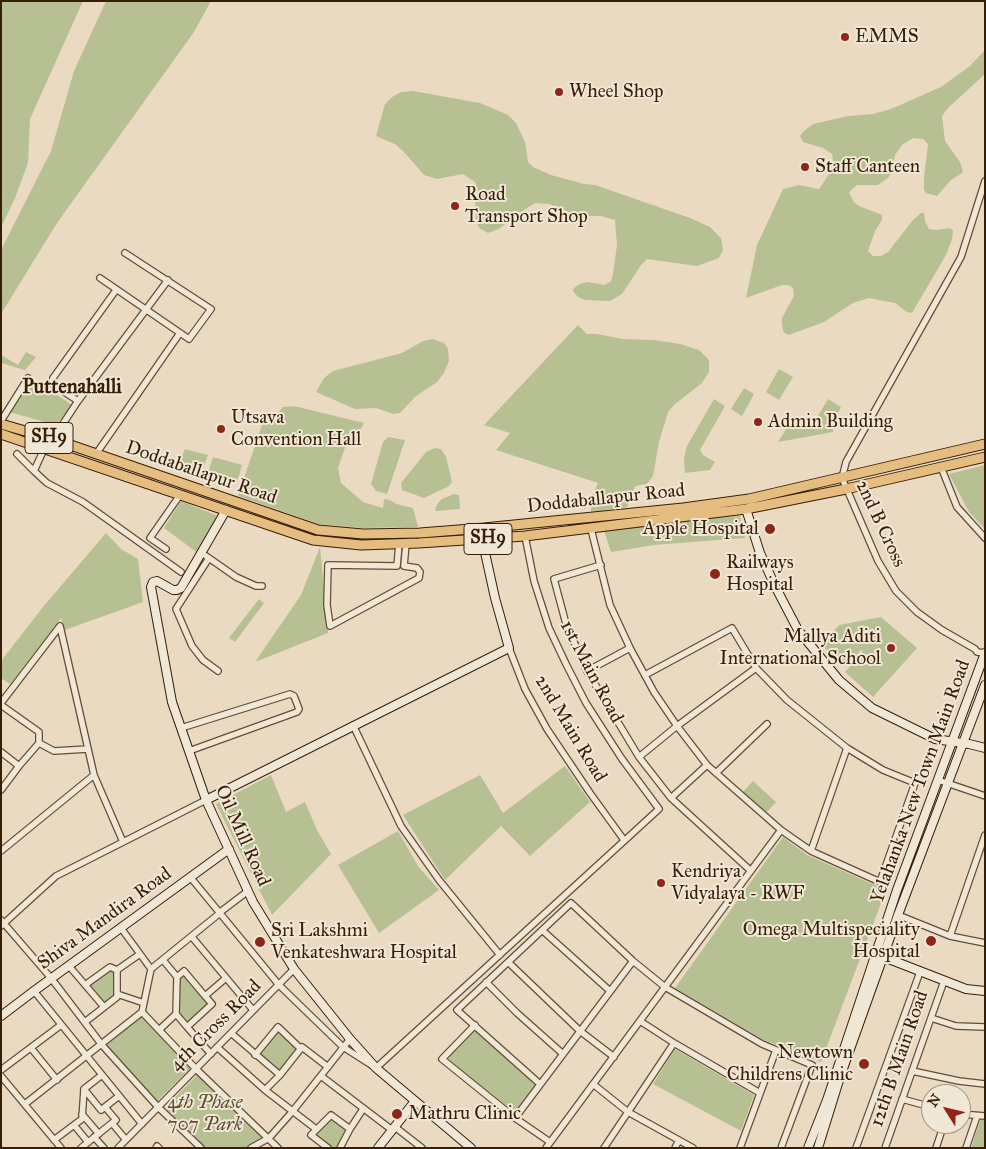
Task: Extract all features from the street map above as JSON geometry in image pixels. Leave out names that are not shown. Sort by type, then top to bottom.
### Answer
[{"type":"main road","name":"Doddaballapur Road","points":[[1,423],[318,530],[362,534],[424,532],[683,508],[748,499],[985,444]]},
{"type":"main road","name":"Doddaballapur Road","points":[[1,434],[313,540],[361,545],[425,543],[525,536],[746,509],[846,489],[985,457]]},
{"type":"main road","points":[[746,509],[760,553],[798,630],[839,680],[872,708],[935,740],[948,754]]},
{"type":"main road","points":[[184,591],[205,555],[226,510]]},
{"type":"main road","points":[[424,532],[425,543]]},
{"type":"main road","name":"2nd Main Road","points":[[482,539],[495,598],[509,648]]},
{"type":"main road","name":"Oil Mill Road","points":[[184,591],[173,590],[157,581],[153,582],[151,586],[172,702],[206,800],[253,902],[294,969],[350,1039],[376,1068],[471,1148]]},
{"type":"main road","points":[[206,800],[509,648]]},
{"type":"main road","name":"Yelahanka New Town Main Road","points":[[818,1148],[880,956],[897,890],[985,653]]},
{"type":"main road","name":"Yelahanka New Town Main Road","points":[[808,1148],[985,685]]},
{"type":"main road","points":[[935,740],[952,741],[985,748]]},
{"type":"main road","name":"Shiva Mandira Road","points":[[1,1016],[229,849]]},
{"type":"main road","points":[[880,956],[966,989],[985,991]]},
{"type":"main road","points":[[378,1148],[415,1101]]},
{"type":"street","points":[[842,478],[846,462],[961,257],[985,181]]},
{"type":"street","points":[[100,278],[189,339],[211,309],[125,253]]},
{"type":"street","points":[[53,439],[78,401],[168,280]]},
{"type":"street","points":[[78,401],[52,384],[53,378],[116,290]]},
{"type":"street","points":[[96,454],[180,333]]},
{"type":"street","points":[[1,423],[28,378]]},
{"type":"street","points":[[34,472],[44,449]]},
{"type":"street","points":[[17,454],[47,483],[83,502],[181,572]]},
{"type":"street","points":[[941,467],[957,506],[985,538]]},
{"type":"street","name":"2nd B Cross","points":[[842,478],[878,561],[896,591],[918,612],[942,630],[977,652],[985,653]]},
{"type":"street","points":[[166,549],[150,538],[180,495]]},
{"type":"street","points":[[591,529],[610,605],[630,648],[654,692],[706,764],[781,830],[811,851],[880,882],[915,783],[883,770],[847,748],[787,700],[756,668],[732,628],[645,675]]},
{"type":"street","name":"1st Main Road","points":[[525,536],[534,581],[549,628],[566,664],[586,703],[622,758],[659,809],[624,840]]},
{"type":"street","points":[[401,566],[402,544]]},
{"type":"street","points":[[205,555],[236,577],[256,586],[262,586]]},
{"type":"street","points":[[328,565],[401,566],[417,568],[420,572],[419,578],[330,626],[327,605],[328,565]]},
{"type":"street","points":[[601,565],[554,579],[566,624],[587,671],[639,757],[671,798],[751,871]]},
{"type":"street","points":[[184,591],[176,609],[192,646],[203,660],[218,671]]},
{"type":"street","points":[[1,790],[39,743],[39,732],[1,704],[60,626],[94,775],[123,842]]},
{"type":"street","name":"2nd Main Road","points":[[509,648],[525,689],[547,729],[590,794],[624,840]]},
{"type":"street","points":[[587,671],[630,648]]},
{"type":"street","points":[[639,757],[677,726],[756,668]]},
{"type":"street","points":[[181,728],[290,694],[294,696],[299,708],[297,712],[189,751]]},
{"type":"street","points":[[716,773],[768,724]]},
{"type":"street","points":[[354,725],[401,826],[438,880],[500,955]]},
{"type":"street","points":[[39,743],[54,751],[88,749]]},
{"type":"street","points":[[811,851],[847,748]]},
{"type":"street","points":[[1,752],[19,766]]},
{"type":"street","points":[[671,798],[706,764]]},
{"type":"street","points":[[1,851],[94,775]]},
{"type":"street","points":[[938,780],[985,796]]},
{"type":"street","points":[[202,1148],[158,1108],[102,1045],[51,978],[2,923],[56,876],[206,800]]},
{"type":"street","points":[[546,1148],[781,830]]},
{"type":"street","points":[[950,936],[985,835]]},
{"type":"street","points":[[191,878],[279,985],[343,1047],[376,1068],[624,840]]},
{"type":"street","points":[[26,1104],[142,1012],[151,969],[248,891]]},
{"type":"street","points":[[540,1084],[457,1010],[571,903],[633,961],[665,987],[762,1044],[812,1065],[781,1148]]},
{"type":"street","points":[[898,915],[950,936],[985,943]]},
{"type":"street","points":[[121,928],[151,969]]},
{"type":"street","points":[[542,930],[610,992]]},
{"type":"street","points":[[192,936],[253,1010]]},
{"type":"street","points":[[117,970],[140,954]]},
{"type":"street","points":[[163,960],[177,977],[176,1014],[211,1054]]},
{"type":"street","points":[[515,1118],[633,961]]},
{"type":"street","points":[[508,962],[580,1031],[614,1057]]},
{"type":"street","points":[[69,966],[104,1007]]},
{"type":"street","points":[[85,985],[110,967],[117,970]]},
{"type":"street","name":"4th Cross Road","points":[[118,1148],[294,969]]},
{"type":"street","points":[[85,1022],[117,997],[117,970]]},
{"type":"street","points":[[177,977],[184,971],[212,1004],[187,1026]]},
{"type":"street","points":[[856,1148],[920,972]]},
{"type":"street","points":[[205,996],[226,978]]},
{"type":"street","name":"12th B Main Road","points":[[885,1148],[944,981]]},
{"type":"street","points":[[486,982],[563,1054]]},
{"type":"street","points":[[34,991],[142,1124]]},
{"type":"street","points":[[117,994],[144,1003]]},
{"type":"street","points":[[142,1012],[196,1069],[278,1148]]},
{"type":"street","points":[[159,1030],[176,1014]]},
{"type":"street","points":[[931,1018],[956,1026],[985,1028]]},
{"type":"street","points":[[640,1020],[674,1043],[760,1093]]},
{"type":"street","points":[[1,1070],[61,1025]]},
{"type":"street","points":[[475,1025],[442,1059],[515,1118],[550,1142]]},
{"type":"street","points":[[255,1055],[278,1027],[301,1049],[328,1067]]},
{"type":"street","points":[[231,1033],[280,1075]]},
{"type":"street","points":[[251,1148],[269,1138],[350,1039]]},
{"type":"street","points":[[604,1148],[674,1043]]},
{"type":"street","points":[[218,1047],[265,1090],[316,1129]]},
{"type":"street","points":[[31,1048],[57,1080]]},
{"type":"street","points":[[265,1090],[301,1049]]},
{"type":"street","points":[[740,1148],[776,1050]]},
{"type":"street","points":[[912,1071],[959,1081],[985,1084]]},
{"type":"street","points":[[54,1140],[82,1118],[84,1089],[102,1075]]},
{"type":"street","points":[[1,1076],[61,1148]]},
{"type":"street","points":[[321,1076],[363,1109],[422,1148]]},
{"type":"street","points":[[593,1084],[628,1112],[693,1148]]},
{"type":"street","points":[[84,1089],[101,1110],[119,1096]]},
{"type":"street","points":[[902,1099],[921,1104]]},
{"type":"street","points":[[81,1148],[116,1120],[105,1107]]},
{"type":"street","points":[[340,1148],[363,1109]]},
{"type":"street","points":[[82,1114],[104,1148]]},
{"type":"street","points":[[328,1148],[311,1135],[331,1114],[350,1129]]},
{"type":"street","points":[[971,1115],[985,1116]]},
{"type":"street","points":[[966,1148],[977,1116]]},
{"type":"street","points":[[112,1124],[126,1140]]},
{"type":"street","points":[[74,1125],[88,1142]]},
{"type":"street","points":[[936,1148],[941,1134]]},
{"type":"street","points":[[675,1148],[679,1140]]},
{"type":"green space","points":[[1,1],[83,1],[30,119],[28,163],[1,228]]},
{"type":"green space","points":[[106,1],[211,1],[194,32],[57,223],[1,314],[1,250],[51,151],[74,71]]},
{"type":"green space","points":[[985,50],[985,74],[948,108],[942,116],[945,141],[960,162],[963,172],[950,181],[937,196],[926,193],[924,190],[924,178],[928,144],[923,139],[913,138],[902,145],[895,155],[892,172],[888,178],[878,185],[857,185],[849,193],[854,202],[859,206],[882,215],[882,220],[875,231],[868,251],[873,256],[881,256],[888,252],[913,220],[921,213],[924,213],[929,229],[950,228],[953,230],[946,255],[912,313],[907,312],[895,303],[869,298],[853,303],[824,322],[789,335],[786,334],[783,331],[782,318],[794,296],[793,288],[788,285],[782,285],[746,298],[757,245],[783,189],[799,185],[819,189],[831,171],[832,154],[823,148],[803,142],[800,136],[813,124],[848,116],[873,114],[891,109],[941,87],[970,66]]},
{"type":"green space","points":[[413,91],[480,103],[508,115],[516,123],[525,142],[528,162],[533,167],[551,175],[595,185],[690,218],[710,227],[721,238],[723,250],[719,258],[697,266],[647,259],[622,294],[610,301],[585,300],[578,297],[573,291],[580,284],[587,282],[605,285],[611,281],[617,245],[615,220],[601,216],[589,216],[578,212],[571,213],[549,204],[535,203],[499,229],[488,233],[479,228],[476,221],[475,204],[478,191],[475,182],[463,174],[437,179],[424,175],[395,144],[376,136],[385,104],[401,92]]},
{"type":"green space","points":[[578,325],[587,334],[680,344],[699,350],[709,360],[709,372],[702,383],[675,404],[668,412],[659,442],[653,476],[647,484],[635,486],[627,507],[591,512],[591,499],[598,483],[496,450],[510,433],[484,425]]},
{"type":"green space","points":[[432,339],[444,343],[448,348],[449,361],[444,373],[437,382],[416,396],[400,413],[393,414],[376,408],[355,409],[316,392],[324,378],[333,371],[402,353],[423,341]]},
{"type":"green space","points":[[26,352],[36,357],[25,370],[1,363],[1,355],[18,365]]},
{"type":"green space","points":[[779,369],[793,377],[779,400],[766,392]]},
{"type":"green space","points":[[32,378],[72,405],[56,425],[9,412]]},
{"type":"green space","points":[[744,388],[754,394],[742,416],[731,409]]},
{"type":"green space","points":[[714,399],[725,406],[700,450],[703,455],[715,462],[710,470],[685,473],[684,458],[687,446]]},
{"type":"green space","points":[[828,399],[841,407],[833,421],[833,432],[778,442],[794,416],[812,426]]},
{"type":"green space","points":[[294,406],[364,423],[359,432],[348,439],[338,468],[341,483],[363,502],[383,508],[384,499],[413,508],[418,527],[361,528],[318,524],[238,496],[262,425],[276,415],[283,407]]},
{"type":"green space","points":[[388,437],[405,440],[387,494],[376,491],[371,484],[383,442]]},
{"type":"green space","points":[[435,448],[441,449],[446,457],[452,482],[449,486],[424,498],[402,490],[401,483],[426,452]]},
{"type":"green space","points":[[185,449],[208,455],[203,468],[200,470],[179,463]]},
{"type":"green space","points":[[213,457],[242,465],[238,479],[234,481],[210,473],[209,470]]},
{"type":"green space","points":[[985,465],[985,529],[969,512],[949,474]]},
{"type":"green space","points":[[454,494],[459,495],[460,509],[435,511],[437,504],[442,499]]},
{"type":"green space","points":[[181,501],[218,516],[199,554],[164,528]]},
{"type":"green space","points":[[740,516],[745,538],[654,545],[611,552],[602,525]]},
{"type":"green space","points":[[106,533],[121,549],[138,559],[143,602],[65,630],[61,618],[10,684],[1,678],[1,661],[43,607]]},
{"type":"green space","points":[[320,547],[328,633],[255,662],[301,595]]},
{"type":"green space","points":[[259,599],[264,603],[235,642],[229,638]]},
{"type":"green space","points":[[881,617],[917,648],[873,697],[845,672],[863,651],[861,650],[846,667],[821,645],[839,625]]},
{"type":"green space","points":[[565,766],[590,802],[530,856],[501,826],[445,880],[403,815],[480,775],[503,813]]},
{"type":"green space","points":[[271,775],[286,812],[305,802],[317,830],[331,854],[272,915],[216,804]]},
{"type":"green space","points":[[753,781],[776,802],[765,814],[742,793]]},
{"type":"green space","points":[[398,831],[418,866],[439,890],[379,933],[338,865]]},
{"type":"green space","points":[[783,837],[807,855],[886,890],[821,1062],[764,1040],[675,988]]},
{"type":"green space","points":[[110,969],[116,972],[114,995],[103,1004],[89,985]]},
{"type":"green space","points":[[184,974],[210,1003],[187,1024],[178,1014],[179,979]]},
{"type":"green space","points":[[143,1014],[191,1068],[157,1101],[107,1045]]},
{"type":"green space","points":[[475,1025],[540,1084],[515,1118],[442,1059]]},
{"type":"green space","points":[[279,1030],[299,1049],[280,1072],[258,1054]]},
{"type":"green space","points":[[675,1049],[754,1095],[741,1131],[653,1084]]},
{"type":"green space","name":"4th Phase 707 Park","points":[[197,1075],[265,1137],[246,1148],[206,1148],[165,1108]]},
{"type":"green space","points":[[331,1117],[347,1129],[337,1148],[332,1148],[314,1134]]},
{"type":"green space","points":[[981,1118],[985,1118],[985,1148],[971,1148]]},
{"type":"place","name":"EMMS","points":[[845,37]]},
{"type":"place","name":"Wheel Shop","points":[[559,92]]},
{"type":"place","name":"Staff Canteen","points":[[805,167]]},
{"type":"place","name":"Road Transport Shop","points":[[455,206]]},
{"type":"place","name":"Admin Building","points":[[758,422]]},
{"type":"place","name":"Utsava Convention Hall","points":[[221,429]]},
{"type":"place","name":"Apple Hospital","points":[[770,529]]},
{"type":"place","name":"Railways Hospital","points":[[715,574]]},
{"type":"place","name":"Mallya Aditi International School","points":[[891,648]]},
{"type":"place","name":"Kendriya Vidyalaya - RWF","points":[[661,883]]},
{"type":"place","name":"Omega Multispeciality Hospital","points":[[931,941]]},
{"type":"place","name":"Sri Lakshmi Venkateshwara Hospital","points":[[260,942]]},
{"type":"place","name":"Newtown Childrens Clinic","points":[[864,1064]]},
{"type":"place","name":"Mathru Clinic","points":[[397,1114]]},
{"type":"district","name":"Puttenahalli","points":[[72,388]]}]
